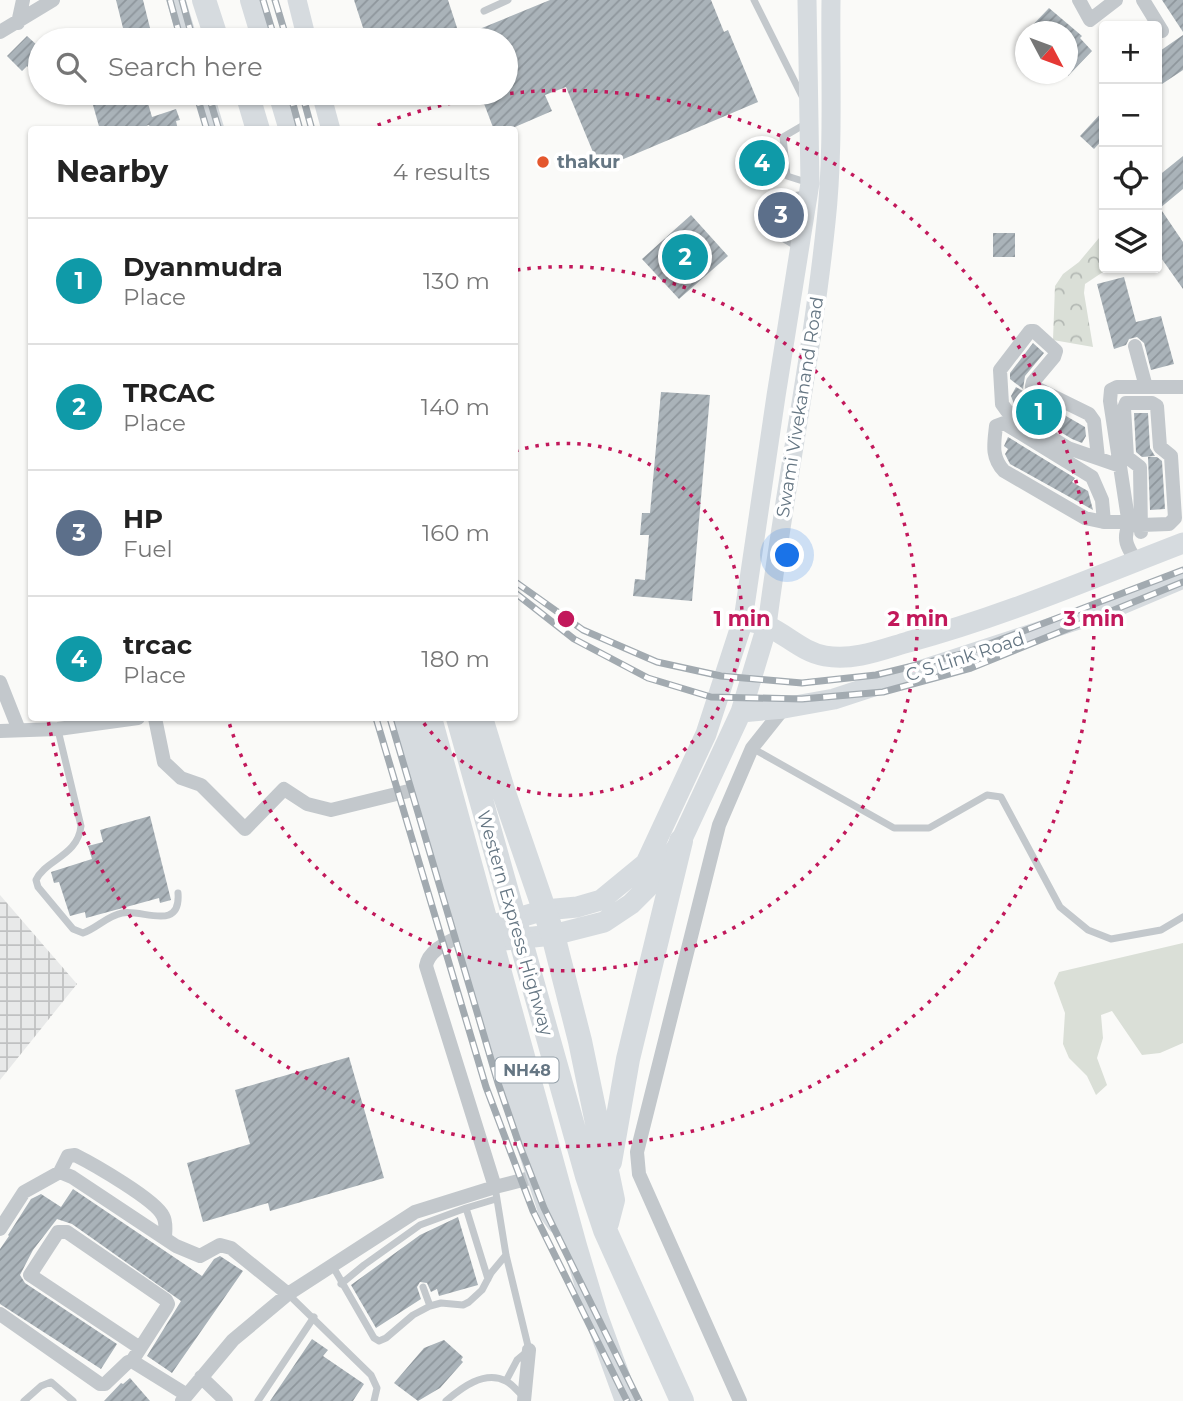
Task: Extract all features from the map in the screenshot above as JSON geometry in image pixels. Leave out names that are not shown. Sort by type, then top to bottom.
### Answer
[{"type":"highway","points":[[216,1],[217,28]]},
{"type":"highway","points":[[216,1],[226,28]]},
{"type":"highway","points":[[254,3],[261,28]]},
{"type":"highway","points":[[237,105],[243,126]]},
{"type":"highway","points":[[251,105],[257,126]]},
{"type":"highway","points":[[284,105],[290,126]]},
{"type":"highway","points":[[406,721],[538,1176],[550,1211],[575,1246]]},
{"type":"highway","name":"Western Express Highway","points":[[431,721],[575,1246],[596,1316],[627,1401]]},
{"type":"highway","name":"Western Express Highway","points":[[459,721],[605,1230],[682,1401]]},
{"type":"highway","points":[[482,721],[553,934],[580,1041],[613,1200],[605,1230]]},
{"type":"highway","points":[[607,1177],[628,1059],[681,841]]},
{"type":"main road","points":[[176,0],[184,28]]},
{"type":"main road","points":[[297,0],[304,28]]},
{"type":"main road","name":"Swami Vivekanand Road","points":[[468,938],[545,910],[577,907],[601,900],[646,863],[706,734],[743,620],[809,189],[807,0]]},
{"type":"main road","name":"Swami Vivekanand Road","points":[[468,938],[553,934],[604,922],[631,904],[658,877],[681,841],[741,712],[767,626],[805,388],[827,221],[831,138],[831,0]]},
{"type":"main road","points":[[208,105],[214,126]]},
{"type":"main road","points":[[324,105],[330,126]]},
{"type":"main road","name":"C S Link Road","points":[[743,620],[767,626],[802,648],[823,656],[847,657],[935,635],[1096,578],[1183,543]]},
{"type":"main road","name":"C S Link Road","points":[[741,712],[783,708],[848,695],[1112,608],[1183,578]]},
{"type":"main road","points":[[847,657],[848,695]]},
{"type":"street","points":[[18,23],[23,0],[29,4],[39,0]]},
{"type":"street","points":[[0,32],[53,0]]},
{"type":"street","points":[[1079,0],[1090,20],[1116,0]]},
{"type":"street","points":[[1143,0],[1156,21]]},
{"type":"street","points":[[808,115],[830,105]]},
{"type":"street","points":[[1098,458],[1094,421],[1088,414],[1032,386],[1056,351],[1034,331],[1030,331],[1000,370],[1002,404],[1007,411],[1068,448],[1120,466]]},
{"type":"street","points":[[1135,346],[1146,387]]},
{"type":"street","points":[[1146,558],[1120,466],[1110,401],[1111,390],[1117,387],[1181,387]]},
{"type":"street","points":[[1104,522],[1102,500],[1092,477],[1004,423],[996,426],[993,450],[997,463],[1004,471],[1085,518],[1104,522],[1135,526],[1169,524],[1175,518],[1171,456],[1160,447],[1157,406],[1152,402],[1126,403],[1124,408],[1127,457],[1140,467],[1135,526],[1125,534],[1125,540],[1146,558]]},
{"type":"street","points":[[0,682],[19,730]]},
{"type":"street","points":[[740,1401],[639,1174],[637,1152],[719,825],[751,748],[783,708]]},
{"type":"street","points":[[0,731],[58,729],[116,721]]},
{"type":"street","points":[[156,721],[164,762],[181,778],[201,785],[246,830],[284,789],[307,804],[331,810],[425,788]]},
{"type":"street","points":[[468,938],[434,951],[426,966],[495,1193]]},
{"type":"street","points":[[0,1229],[24,1192],[60,1172],[68,1156],[75,1155],[136,1192],[163,1213],[166,1223],[165,1238]]},
{"type":"street","points":[[60,1172],[72,1177],[165,1238],[200,1256],[220,1245],[231,1248],[288,1294]]},
{"type":"street","points":[[0,1314],[100,1384],[106,1384],[136,1355],[168,1304],[166,1300],[67,1232],[58,1232],[30,1275],[136,1355],[184,1398],[233,1340],[288,1294],[415,1212],[495,1193],[538,1176]]},
{"type":"street","points":[[524,1400],[529,1350]]},
{"type":"street","points":[[201,1377],[226,1401]]},
{"type":"lane","points":[[484,11],[508,0]]},
{"type":"lane","points":[[754,0],[808,115]]},
{"type":"lane","points":[[800,248],[775,234],[764,218],[765,208],[771,199],[809,189]]},
{"type":"lane","points":[[58,729],[81,833],[68,851],[39,873],[36,880],[38,887],[68,924],[83,933],[124,912],[165,916],[176,909],[179,903],[178,893]]},
{"type":"lane","points":[[751,748],[894,828],[929,828],[987,795],[1001,797],[1060,907],[1088,930],[1111,939],[1161,930],[1183,917]]},
{"type":"lane","points":[[341,1284],[420,1225],[466,1208],[495,1193],[506,1255],[529,1350],[517,1360],[506,1381]]},
{"type":"lane","points":[[466,1208],[488,1279]]},
{"type":"lane","points":[[374,1239],[380,1253]]},
{"type":"lane","points":[[332,1265],[374,1338],[379,1341],[413,1315],[430,1306],[441,1303],[449,1306],[463,1305],[477,1296],[506,1255]]},
{"type":"lane","points":[[423,1287],[430,1306]]},
{"type":"lane","points":[[288,1294],[371,1375],[377,1388],[374,1401]]},
{"type":"lane","points":[[258,1401],[314,1317]]},
{"type":"lane","points":[[446,1401],[472,1381],[488,1378],[506,1381],[524,1400]]},
{"type":"lane","points":[[24,1401],[41,1386],[51,1382],[73,1401]]},
{"type":"shaded area","points":[[0,895],[77,984],[0,1080]]},
{"type":"green space","points":[[1099,238],[1099,273],[1102,273],[1085,284],[1084,293],[1093,347],[1053,340],[1055,286],[1063,274],[1079,262]]},
{"type":"green space","points":[[1183,943],[1183,1043],[1160,1053],[1142,1055],[1112,1011],[1101,1015],[1103,1038],[1097,1058],[1107,1085],[1096,1095],[1087,1076],[1069,1058],[1063,1044],[1065,1013],[1054,983],[1059,972]]},
{"type":"building","points":[[116,0],[143,0],[150,28],[123,28]]},
{"type":"building","points":[[354,0],[448,0],[457,28],[363,28]]},
{"type":"building","points":[[550,0],[711,0],[724,32],[728,30],[758,102],[600,169],[566,87],[545,95],[552,111],[517,126],[492,126],[485,105],[518,105],[518,28],[482,28]]},
{"type":"building","points":[[1162,0],[1183,0],[1183,32]]},
{"type":"building","points":[[1049,8],[1064,21],[1037,21]]},
{"type":"building","points":[[1078,33],[1082,36],[1080,38],[1092,51],[1078,66]]},
{"type":"building","points":[[1183,35],[1183,70],[1162,84],[1162,50]]},
{"type":"building","points":[[28,37],[28,67],[22,71],[7,56]]},
{"type":"building","points":[[93,105],[148,105],[152,117],[176,109],[180,120],[176,121],[177,126],[99,126]]},
{"type":"building","points":[[1099,115],[1099,144],[1094,149],[1080,136]]},
{"type":"building","points":[[744,151],[778,151],[780,175],[744,175]]},
{"type":"building","points":[[1183,156],[1183,189],[1162,206],[1162,173]]},
{"type":"building","points":[[1162,211],[1183,242],[1183,289],[1162,259]]},
{"type":"building","points":[[691,215],[728,256],[679,299],[642,259]]},
{"type":"building","points":[[993,233],[1015,233],[1015,257],[993,257]]},
{"type":"building","points":[[1124,277],[1136,322],[1161,316],[1174,364],[1151,370],[1144,343],[1137,337],[1114,349],[1097,284]]},
{"type":"building","points":[[1033,343],[1044,353],[1025,376],[1023,389],[1010,379],[1010,373]]},
{"type":"building","points":[[1016,387],[1085,427],[1086,436],[1082,443],[1014,404],[1011,396]]},
{"type":"building","points":[[661,392],[710,395],[692,601],[633,596],[635,579],[645,580],[649,535],[640,535],[642,513],[650,513]]},
{"type":"building","points":[[1134,413],[1148,413],[1150,448],[1155,456],[1142,457],[1136,452]]},
{"type":"building","points":[[1008,437],[1075,478],[1072,482],[1088,491],[1093,510],[1010,464],[1005,454],[1008,449],[1004,446]]},
{"type":"building","points":[[1148,457],[1157,457],[1162,461],[1165,509],[1150,510]]},
{"type":"building","points":[[150,816],[171,900],[160,903],[159,898],[86,918],[85,912],[70,916],[59,882],[54,883],[51,872],[92,859],[88,846],[103,842],[100,830]]},
{"type":"building","points":[[349,1057],[384,1178],[270,1211],[268,1203],[203,1222],[187,1163],[250,1144],[235,1090]]},
{"type":"building","points":[[73,1189],[202,1276],[214,1259],[220,1256],[243,1271],[172,1373],[147,1356],[181,1301],[72,1224],[57,1219],[33,1250],[20,1275],[25,1283],[117,1344],[101,1369],[0,1304],[0,1249],[8,1235],[31,1199],[41,1194],[61,1207]]},
{"type":"building","points":[[458,1217],[478,1285],[439,1296],[437,1289],[431,1292],[427,1283],[420,1282],[417,1287],[421,1299],[376,1328],[351,1285],[420,1235]]},
{"type":"building","points":[[312,1339],[328,1350],[323,1356],[364,1384],[353,1401],[270,1401]]},
{"type":"building","points":[[444,1340],[463,1357],[463,1362],[440,1388],[418,1401],[394,1383],[424,1348]]},
{"type":"building","points":[[130,1378],[150,1401],[104,1401],[121,1383]]},
{"type":"railway","points":[[170,0],[178,28]]},
{"type":"railway","points":[[182,0],[190,28]]},
{"type":"railway","points":[[263,0],[271,28]]},
{"type":"railway","points":[[275,0],[283,28]]},
{"type":"railway","points":[[200,105],[206,126]]},
{"type":"railway","points":[[212,105],[218,126]]},
{"type":"railway","points":[[293,105],[299,126]]},
{"type":"railway","points":[[305,105],[311,126]]},
{"type":"railway","points":[[518,584],[583,630],[657,662],[721,676],[802,683],[876,675],[966,653],[1183,570]]},
{"type":"railway","points":[[518,595],[574,639],[648,678],[711,697],[802,699],[883,692],[971,668],[1183,582]]},
{"type":"railway","points":[[377,721],[486,1087],[533,1211],[627,1401]]},
{"type":"railway","points":[[391,721],[498,1083],[519,1144],[544,1208],[639,1401]]},
{"type":"place","name":"thakur","points":[[543,162]]},
{"type":"place","name":"trcac","points":[[762,163]]},
{"type":"place","name":"HP","points":[[781,215]]},
{"type":"place","name":"TRCAC","points":[[685,257]]},
{"type":"place","name":"Dyanmudra","points":[[1039,412]]}]
